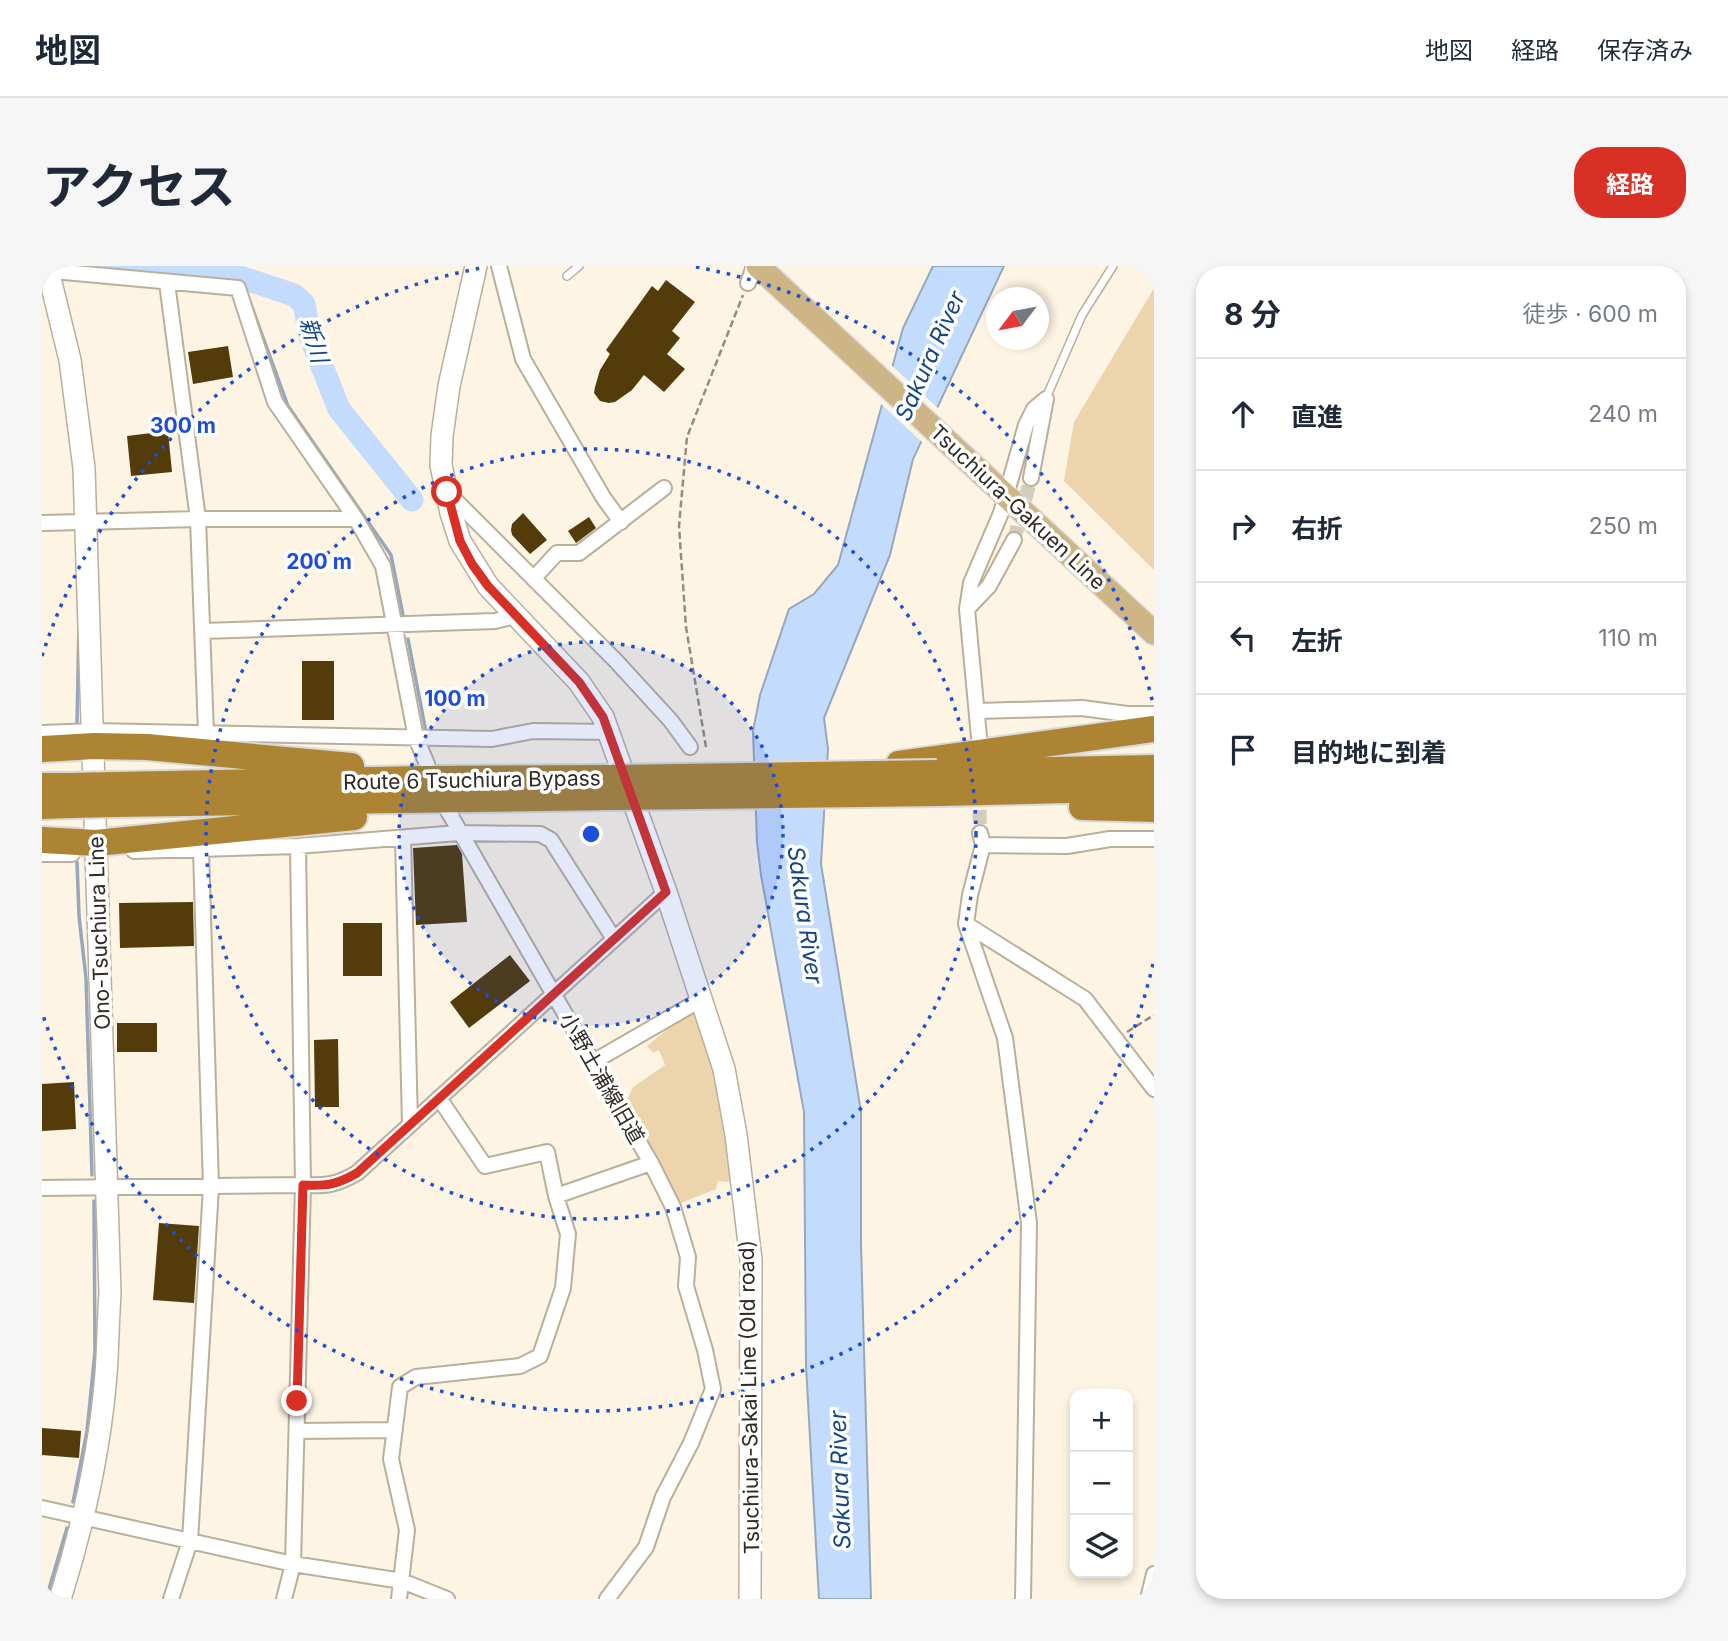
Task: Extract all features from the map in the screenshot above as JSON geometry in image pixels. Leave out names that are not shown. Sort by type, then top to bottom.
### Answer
[{"type":"highway","points":[[942,780],[1154,729]]},
{"type":"highway","points":[[42,749],[94,739],[148,747],[403,772],[432,789],[393,813],[96,848],[42,840]]},
{"type":"highway","name":"Route 6 Tsuchiura Bypass","points":[[42,806],[71,796],[114,794],[612,788],[942,780],[1154,768]]},
{"type":"highway","name":"Route 6 Tsuchiura Bypass","points":[[612,788],[874,774],[942,780],[1154,788]]},
{"type":"highway","points":[[942,780],[1079,806],[1154,809]]},
{"type":"highway","name":"Route 6 Tsuchiura Bypass","points":[[42,786],[71,796]]},
{"type":"main road","name":"Tsuchiura-Gakuen Line","points":[[757,272],[998,488],[1154,633]]},
{"type":"street","name":"Tsuchiura-Sakai Line (Old road)","points":[[476,266],[449,386],[442,436],[441,465],[460,541],[472,564],[515,615],[579,682],[610,732],[724,1069],[736,1135],[751,1260],[750,1599]]},
{"type":"street","points":[[499,266],[523,359],[603,497],[621,522]]},
{"type":"street","points":[[46,269],[167,283],[198,519],[206,733]]},
{"type":"street","name":"Ono-Tsuchiura Line","points":[[46,269],[69,360],[84,468],[110,1294],[106,1376],[97,1448],[83,1517],[60,1599]]},
{"type":"street","name":"小野土浦線旧道","points":[[167,283],[238,288],[275,402],[356,519],[383,566],[416,738],[432,789],[652,1163],[556,1196]]},
{"type":"street","points":[[1031,478],[1046,399]]},
{"type":"street","points":[[979,737],[967,609],[971,583],[1001,513],[998,488],[1034,409],[1046,399]]},
{"type":"street","points":[[534,578],[558,553],[579,553],[664,488]]},
{"type":"street","points":[[447,492],[662,711],[690,747]]},
{"type":"street","points":[[42,523],[356,519]]},
{"type":"street","points":[[967,609],[989,586],[1014,540]]},
{"type":"street","points":[[203,631],[495,621],[515,615]]},
{"type":"street","points":[[978,711],[1082,708],[1127,714],[1154,714]]},
{"type":"street","points":[[42,733],[94,739],[206,733],[492,738],[533,732],[610,732]]},
{"type":"street","points":[[42,854],[96,848],[298,846],[458,833],[540,834],[551,840],[614,939]]},
{"type":"street","points":[[403,838],[410,1124]]},
{"type":"street","points":[[1023,1599],[1029,1223],[1005,1038],[966,924],[970,895],[981,839],[1067,846],[1110,839],[1154,839]]},
{"type":"street","points":[[284,1599],[293,1564],[303,1185],[298,846]]},
{"type":"street","points":[[171,1599],[190,1541],[211,1186],[201,849]]},
{"type":"street","points":[[42,1188],[327,1186],[341,1183],[357,1173],[666,892]]},
{"type":"street","points":[[966,924],[1085,999],[1154,1089]]},
{"type":"street","points":[[593,1062],[702,999]]},
{"type":"street","points":[[399,1599],[407,1530],[391,1459],[400,1387],[416,1377],[520,1366],[540,1356],[563,1288],[568,1234],[556,1196],[547,1152],[485,1166],[439,1098]]},
{"type":"street","points":[[607,1599],[646,1547],[663,1497],[691,1443],[713,1389],[705,1349],[686,1286],[688,1257],[673,1207],[652,1163]]},
{"type":"street","points":[[297,1431],[395,1430]]},
{"type":"street","points":[[42,1508],[293,1564],[402,1581],[447,1599]]},
{"type":"street","points":[[1148,1599],[1154,1574]]},
{"type":"lane","points":[[566,276],[579,266]]},
{"type":"lane","points":[[1046,399],[1082,315],[1113,266]]},
{"type":"path","points":[[706,747],[686,627],[679,526],[685,450],[687,437],[757,272]]},
{"type":"path","points":[[1117,1038],[1154,1015]]},
{"type":"shaded area","points":[[1154,288],[1154,570],[1064,481],[1074,422]]},
{"type":"shaded area","points":[[700,1003],[720,1069],[735,1178],[727,1182],[718,1181],[716,1189],[676,1205],[627,1100],[633,1087],[665,1065],[659,1050],[653,1053],[647,1046]]},
{"type":"water","name":"Sakura River","points":[[933,266],[1004,266],[994,287],[986,287],[986,304],[913,459],[890,555],[824,718],[828,749],[821,864],[861,1112],[861,1244],[871,1599],[819,1599],[806,1366],[804,1112],[761,875],[757,842],[753,731],[760,695],[789,609],[814,594],[838,565],[903,328]]},
{"type":"pier","points":[[889,363],[940,410],[924,444],[879,402]]},
{"type":"building","points":[[666,280],[695,302],[672,331],[680,338],[667,354],[685,369],[664,392],[644,375],[632,390],[615,402],[600,401],[594,393],[600,370],[610,354],[606,350],[652,286],[658,291]]},
{"type":"building","points":[[228,346],[233,377],[193,384],[188,352]]},
{"type":"building","points":[[168,431],[172,472],[131,476],[127,436]]},
{"type":"building","points":[[523,513],[547,540],[530,554],[512,535],[511,530],[512,524]]},
{"type":"building","points":[[589,517],[596,528],[576,543],[568,531]]},
{"type":"building","points":[[302,661],[334,661],[334,720],[302,720]]},
{"type":"building","points":[[457,845],[462,854],[467,922],[416,925],[413,848]]},
{"type":"building","points":[[193,902],[194,946],[120,948],[119,903]]},
{"type":"building","points":[[343,923],[382,923],[382,976],[343,976]]},
{"type":"building","points":[[510,955],[530,981],[469,1028],[450,1002]]},
{"type":"building","points":[[117,1023],[157,1023],[157,1052],[117,1052]]},
{"type":"building","points":[[338,1039],[339,1107],[315,1107],[314,1040]]},
{"type":"building","points":[[74,1082],[76,1129],[42,1131],[42,1084]]},
{"type":"building","points":[[159,1223],[199,1226],[194,1303],[153,1300]]},
{"type":"building","points":[[42,1428],[81,1431],[79,1458],[42,1455]]},
{"type":"waterway","name":"新川","points":[[115,266],[240,277],[294,295],[304,304],[310,336],[339,409],[412,500]]},
{"type":"waterway","points":[[250,302],[288,406],[391,555],[404,620]]},
{"type":"waterway","points":[[77,723],[79,624]]},
{"type":"waterway","points":[[408,639],[426,732]]},
{"type":"waterway","points":[[77,862],[79,916],[86,978],[92,1175]]},
{"type":"waterway","points":[[73,1502],[87,1431],[95,1352],[94,1201]]},
{"type":"waterway","points":[[46,1599],[67,1528]]},
{"type":"tunnel","points":[[1014,540],[1031,478]]},
{"type":"tunnel","points":[[979,789],[980,833]]},
{"type":"route","points":[[297,1401],[303,1185],[327,1186],[341,1183],[357,1173],[666,892],[603,717],[579,682],[488,586],[472,564],[460,541],[447,492]]}]
